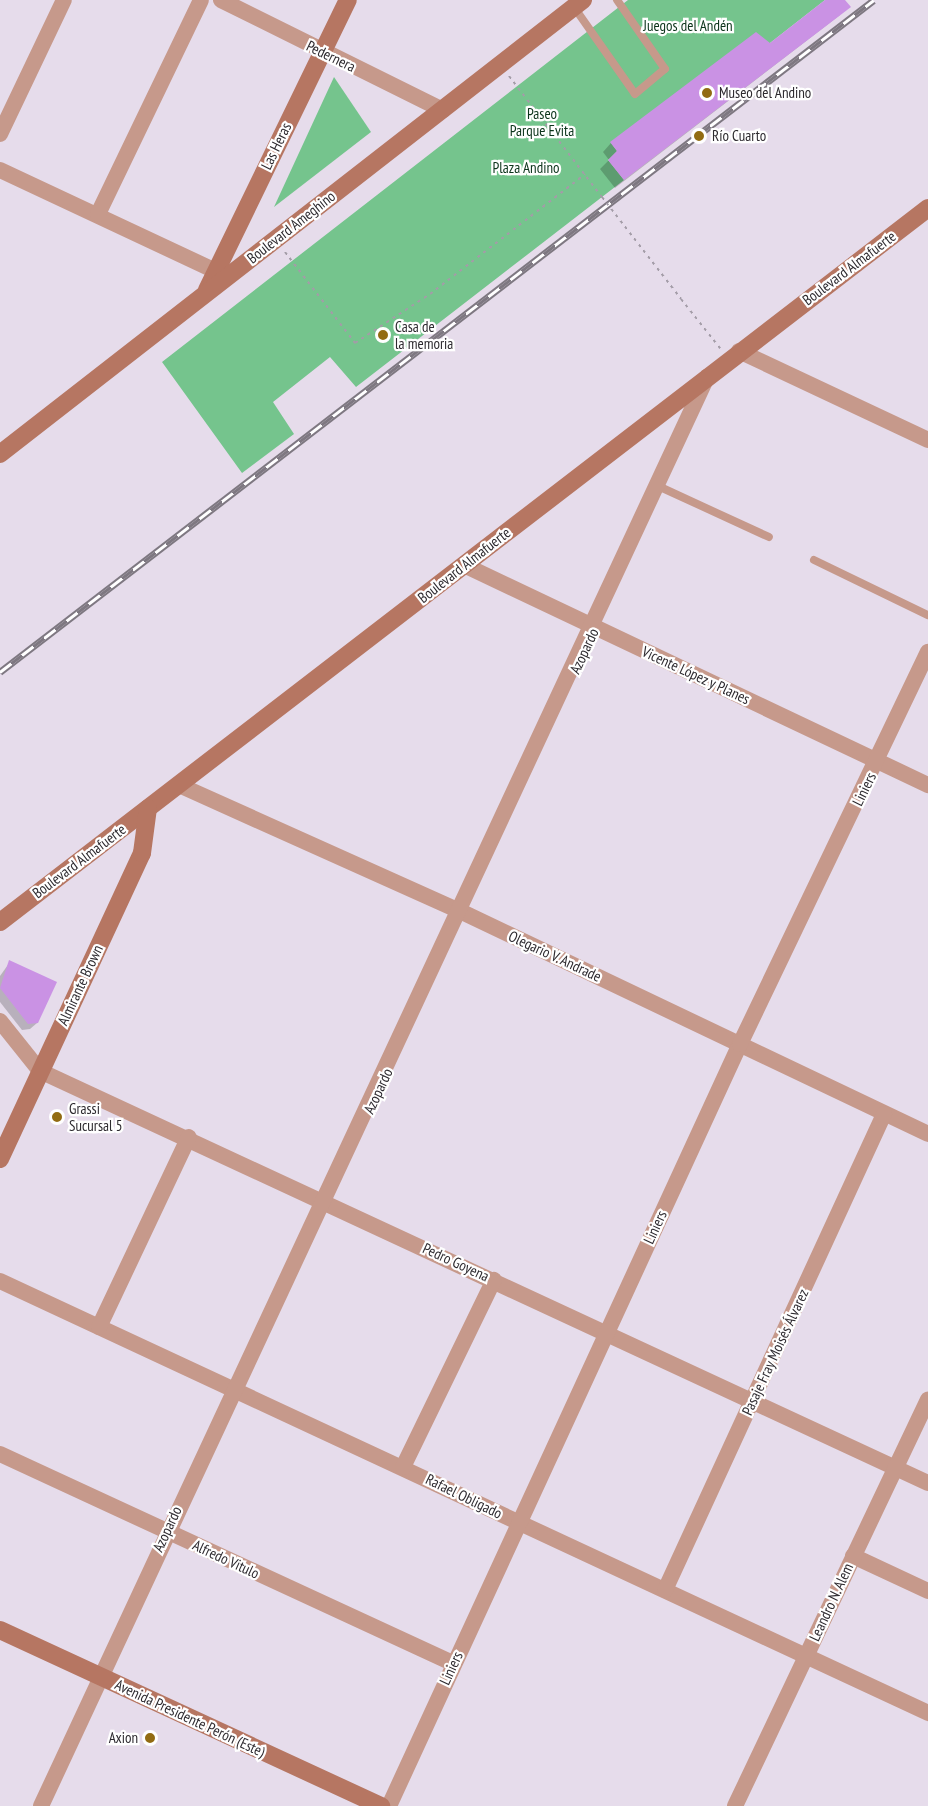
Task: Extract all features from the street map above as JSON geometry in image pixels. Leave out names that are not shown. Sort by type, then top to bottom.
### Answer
[{"type":"main road","name":"Las Heras","points":[[206,292],[321,51],[348,0]]},
{"type":"main road","name":"Boulevard Ameghino","points":[[2,450],[578,3]]},
{"type":"main road","name":"Boulevard Almafuerte","points":[[0,922],[464,565],[709,373],[928,208]]},
{"type":"main road","name":"Almirante Brown","points":[[0,1159],[6,1130],[40,1071],[142,853],[148,808]]},
{"type":"main road","name":"Avenida Presidente Perón (Este)","points":[[0,1630],[381,1806]]},
{"type":"street","points":[[2,126],[64,0]]},
{"type":"street","points":[[98,214],[201,0]]},
{"type":"street","name":"Pedernera","points":[[221,0],[443,110]]},
{"type":"street","points":[[0,170],[216,271]]},
{"type":"street","points":[[734,355],[928,440]]},
{"type":"street","name":"Azopardo","points":[[41,1806],[166,1531],[326,1202],[595,628],[709,373]]},
{"type":"street","name":"Vicente López y Planes","points":[[464,565],[928,785]]},
{"type":"street","name":"Liniers","points":[[389,1806],[452,1664],[520,1523],[740,1044],[878,761],[928,652]]},
{"type":"street","name":"Olegario V. Andrade","points":[[179,785],[462,912],[928,1134]]},
{"type":"street","name":"Pedro Goyena","points":[[0,1022],[40,1071],[189,1137],[928,1483]]},
{"type":"street","name":"Pasaje Fray Moisés Álvarez","points":[[664,1590],[884,1114]]},
{"type":"street","points":[[99,1327],[189,1137]]},
{"type":"street","points":[[403,1467],[494,1280]]},
{"type":"street","name":"Rafael Obligado","points":[[0,1281],[928,1713]]},
{"type":"street","name":"Leandro N. Alem","points":[[740,1804],[806,1656],[928,1399]]},
{"type":"street","name":"Alfredo Vitulo","points":[[0,1454],[452,1664]]},
{"type":"street","points":[[854,1556],[928,1591]]},
{"type":"lane","points":[[578,3],[635,94],[665,69],[617,0]]},
{"type":"lane","points":[[658,486],[769,537]]},
{"type":"lane","points":[[814,560],[928,615]]},
{"type":"path","points":[[500,65],[681,299],[734,355]]},
{"type":"path","points":[[285,252],[355,342],[430,294],[585,174]]},
{"type":"green space","name":"Plaza Andino","points":[[628,0],[825,0],[770,43],[611,143],[617,151],[608,160],[624,180],[356,387],[330,357],[273,402],[294,434],[242,473],[162,362]]},
{"type":"green space","points":[[334,77],[371,132],[274,207]]},
{"type":"building","name":"Museo del Andino","points":[[825,0],[845,0],[851,7],[624,180],[608,160],[617,151],[610,142],[756,32],[770,43]]},
{"type":"building","points":[[9,960],[57,982],[38,1023],[28,1024],[0,988]]},
{"type":"railway","points":[[0,672],[874,0]]},
{"type":"place","name":"Museo del Andino","points":[[707,93]]},
{"type":"place","name":"Río Cuarto","points":[[699,136]]},
{"type":"place","name":"Casa de la memoria","points":[[383,335]]},
{"type":"place","name":"Grassi Sucursal 5","points":[[57,1117]]},
{"type":"place","name":"Axion","points":[[150,1738]]},
{"type":"park label","name":"Juegos del Andén","points":[[688,26]]},
{"type":"park label","name":"Paseo Parque Evita","points":[[542,122]]}]
